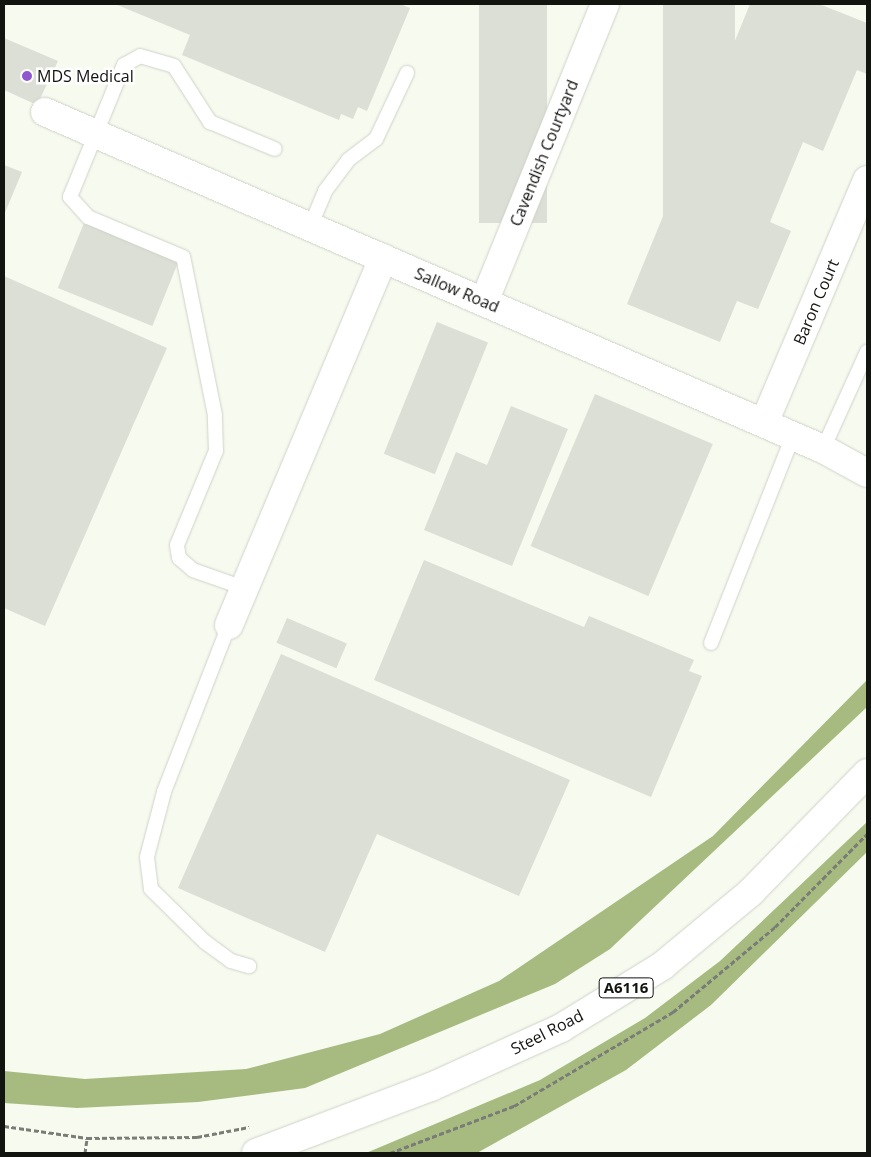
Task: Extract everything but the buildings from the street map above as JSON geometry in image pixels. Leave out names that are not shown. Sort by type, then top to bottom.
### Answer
[{"type":"street","name":"Cavendish Courtyard","points":[[484,302],[605,4]]},
{"type":"street","name":"Sallow Road","points":[[45,112],[824,449],[867,473]]},
{"type":"street","name":"Baron Court","points":[[764,423],[867,180]]},
{"type":"street","points":[[229,625],[383,258]]},
{"type":"street","name":"Steel Road","points":[[262,1152],[333,1127],[561,1028],[662,966],[751,892],[867,773]]},
{"type":"street","name":"Steel Road","points":[[300,1153],[333,1127]]},
{"type":"lane","points":[[244,588],[194,570],[179,558],[177,545],[216,451],[214,415],[187,266],[182,257],[78,209],[70,197],[93,133],[124,65],[140,56],[174,66],[210,122],[275,149]]},
{"type":"lane","points":[[310,227],[325,191],[348,160],[376,139],[407,73]]},
{"type":"lane","points":[[824,449],[867,352]]},
{"type":"lane","points":[[711,643],[793,436]]},
{"type":"lane","points":[[229,625],[164,792],[147,857],[151,889],[205,942],[231,961],[249,966]]},
{"type":"path","points":[[390,1153],[514,1106],[673,1012],[775,927],[867,834]]},
{"type":"path","points":[[4,1126],[88,1138],[197,1136],[260,1125],[262,1152]]},
{"type":"path","points":[[85,1153],[88,1138]]},
{"type":"green space","points":[[867,680],[867,707],[610,949],[555,984],[305,1088],[198,1102],[77,1108],[4,1103],[4,1071],[85,1079],[246,1069],[380,1034],[499,981],[713,836]]},
{"type":"green space","points":[[867,822],[867,852],[711,1005],[626,1070],[477,1153],[366,1153],[540,1080],[645,1018],[720,961]]},
{"type":"place","name":"MDS Medical","points":[[27,76]]}]
